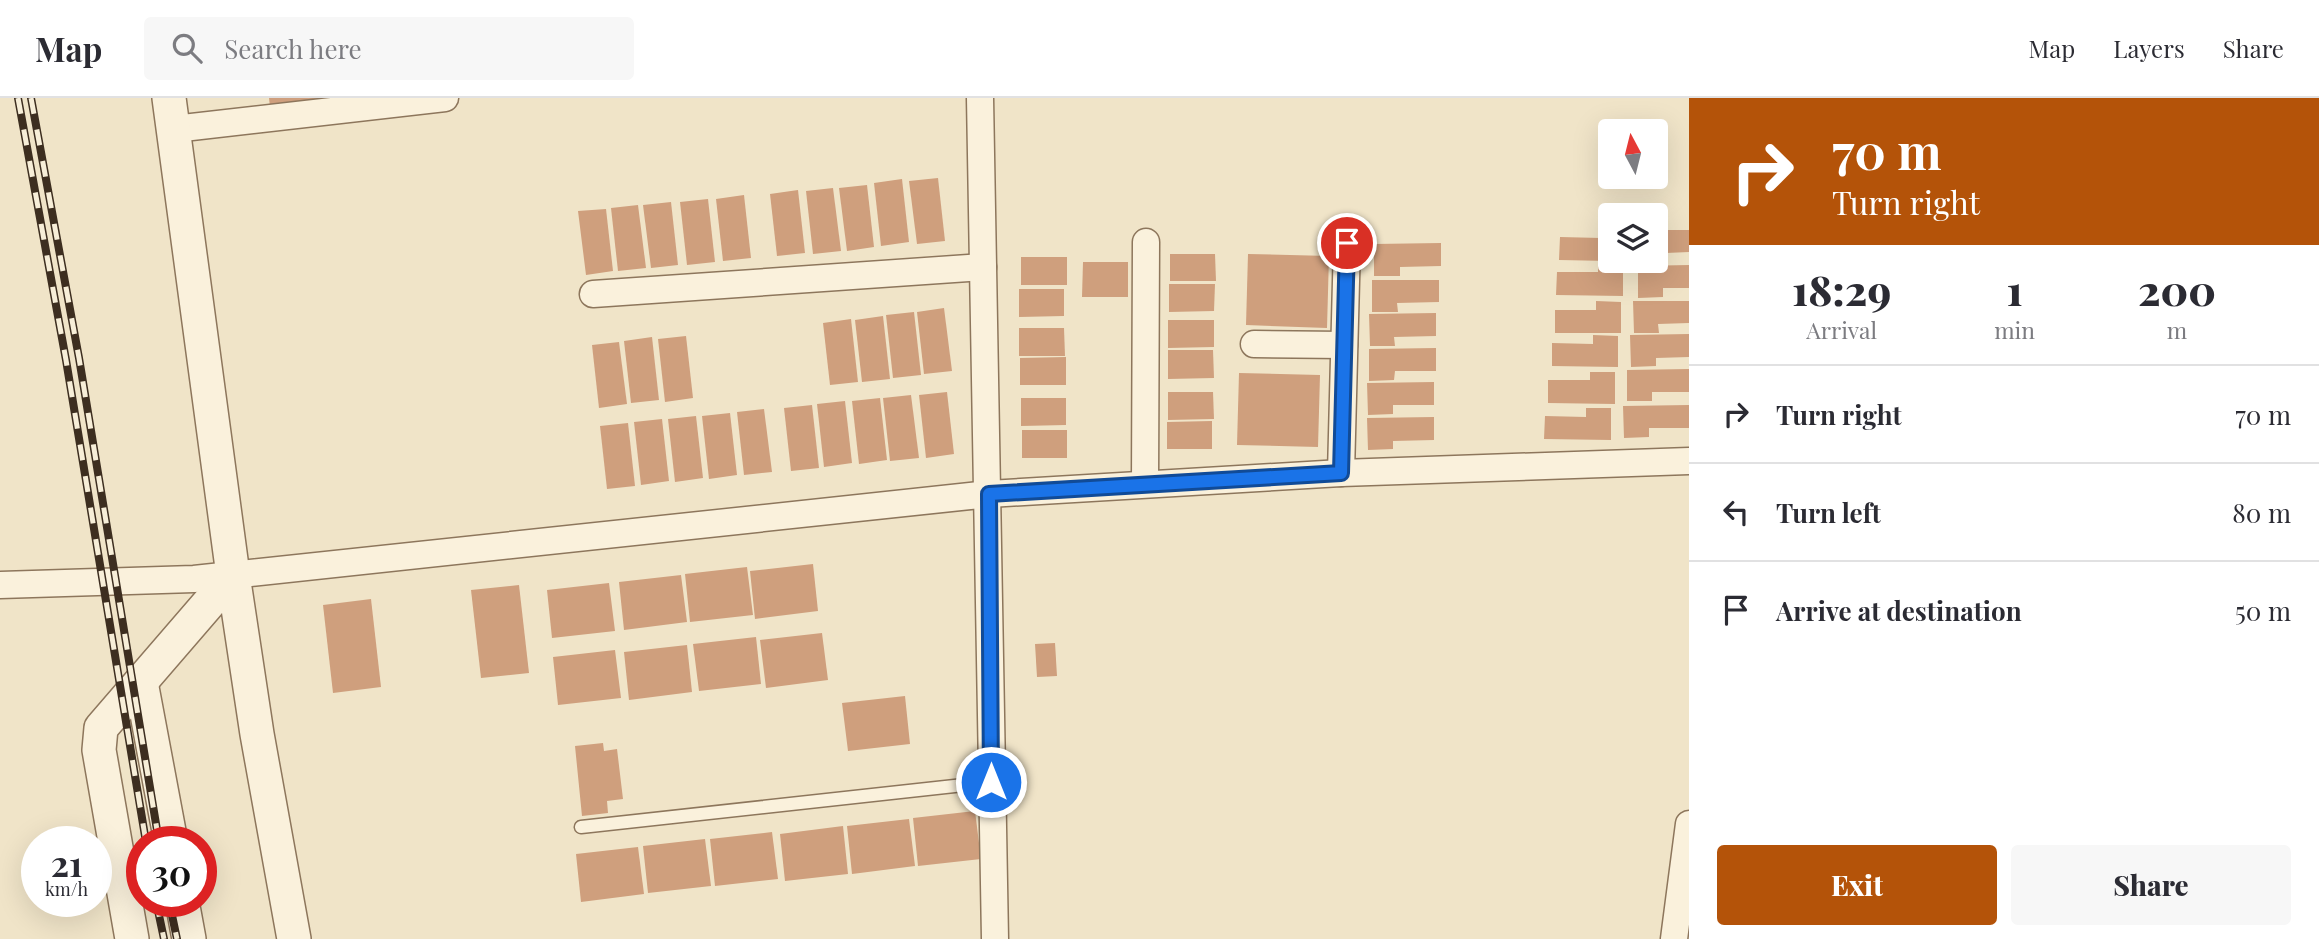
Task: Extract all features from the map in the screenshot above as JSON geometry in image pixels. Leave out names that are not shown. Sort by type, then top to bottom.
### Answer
[{"type":"street","points":[[294,939],[257,734],[233,575],[171,114],[445,98]]},
{"type":"street","points":[[981,98],[995,939]]},
{"type":"street","points":[[1145,484],[1146,242]]},
{"type":"street","points":[[1341,473],[1347,243]]},
{"type":"street","points":[[593,294],[983,267]]},
{"type":"street","points":[[1254,344],[1344,345]]},
{"type":"street","points":[[0,585],[194,579],[989,494],[1341,473],[1689,461]]},
{"type":"street","points":[[132,939],[99,750],[101,728],[233,575]]},
{"type":"street","points":[[141,682],[168,826]]},
{"type":"street","points":[[1674,939],[1689,824]]},
{"type":"street","points":[[185,917],[189,939]]},
{"type":"lane","points":[[582,827],[991,782]]},
{"type":"building","points":[[269,98],[328,98],[328,100],[270,107]]},
{"type":"building","points":[[938,178],[945,241],[917,244],[909,181]]},
{"type":"building","points":[[902,179],[909,242],[881,246],[874,183]]},
{"type":"building","points":[[867,185],[874,247],[847,251],[839,188]]},
{"type":"building","points":[[833,188],[841,251],[813,254],[806,191]]},
{"type":"building","points":[[798,190],[805,253],[777,256],[770,194]]},
{"type":"building","points":[[744,195],[751,258],[723,261],[716,199]]},
{"type":"building","points":[[708,199],[715,262],[687,265],[680,202]]},
{"type":"building","points":[[671,202],[678,265],[651,268],[643,205]]},
{"type":"building","points":[[638,205],[646,268],[618,271],[611,208]]},
{"type":"building","points":[[606,209],[613,271],[586,275],[578,211]]},
{"type":"building","points":[[1668,230],[1689,230],[1689,252],[1668,253]]},
{"type":"building","points":[[1560,237],[1598,238],[1598,261],[1559,260]]},
{"type":"building","points":[[1441,243],[1441,266],[1400,267],[1400,276],[1374,276],[1374,244]]},
{"type":"building","points":[[1170,254],[1215,254],[1216,281],[1170,281]]},
{"type":"building","points":[[1248,254],[1329,256],[1327,328],[1246,325]]},
{"type":"building","points":[[1021,257],[1067,257],[1067,285],[1021,285]]},
{"type":"building","points":[[1083,262],[1128,262],[1128,297],[1082,297]]},
{"type":"building","points":[[1668,265],[1689,265],[1689,288],[1663,288],[1663,297],[1638,298],[1638,273],[1668,273]]},
{"type":"building","points":[[1557,272],[1623,273],[1623,296],[1556,295]]},
{"type":"building","points":[[1372,280],[1439,280],[1439,302],[1397,303],[1398,312],[1372,312]]},
{"type":"building","points":[[1169,284],[1215,284],[1214,311],[1169,312]]},
{"type":"building","points":[[1019,289],[1064,289],[1064,316],[1019,317]]},
{"type":"building","points":[[1596,301],[1621,302],[1621,333],[1555,333],[1555,310],[1596,310]]},
{"type":"building","points":[[1633,301],[1689,301],[1689,323],[1658,324],[1659,333],[1634,333]]},
{"type":"building","points":[[944,308],[952,371],[924,374],[917,312]]},
{"type":"building","points":[[914,312],[921,375],[893,378],[886,315]]},
{"type":"building","points":[[1436,313],[1436,336],[1394,337],[1395,346],[1370,346],[1369,314]]},
{"type":"building","points":[[883,316],[890,379],[862,382],[855,320]]},
{"type":"building","points":[[851,319],[858,382],[830,385],[823,323]]},
{"type":"building","points":[[1168,320],[1214,320],[1214,347],[1168,348]]},
{"type":"building","points":[[1019,328],[1064,328],[1065,356],[1019,356]]},
{"type":"building","points":[[1689,334],[1689,357],[1656,358],[1656,366],[1631,367],[1630,335]]},
{"type":"building","points":[[1593,335],[1618,336],[1618,367],[1552,366],[1552,343],[1593,344]]},
{"type":"building","points":[[686,336],[693,398],[665,402],[658,339]]},
{"type":"building","points":[[652,337],[659,400],[631,403],[624,341]]},
{"type":"building","points":[[619,342],[627,404],[599,408],[592,345]]},
{"type":"building","points":[[1436,348],[1436,371],[1395,371],[1394,380],[1369,381],[1369,349]]},
{"type":"building","points":[[1168,350],[1213,350],[1214,378],[1168,379]]},
{"type":"building","points":[[1066,357],[1066,385],[1020,385],[1020,358]]},
{"type":"building","points":[[1689,369],[1689,392],[1652,392],[1652,401],[1627,401],[1627,370]]},
{"type":"building","points":[[1590,372],[1615,372],[1615,404],[1548,403],[1548,380],[1590,380]]},
{"type":"building","points":[[1239,373],[1320,375],[1318,447],[1237,445]]},
{"type":"building","points":[[1434,382],[1434,405],[1393,405],[1393,414],[1368,415],[1367,383]]},
{"type":"building","points":[[947,392],[954,454],[926,458],[919,395]]},
{"type":"building","points":[[1168,392],[1213,392],[1214,419],[1168,420]]},
{"type":"building","points":[[911,395],[919,458],[890,461],[883,398]]},
{"type":"building","points":[[880,398],[887,460],[859,464],[852,401]]},
{"type":"building","points":[[1021,398],[1066,398],[1066,425],[1021,426]]},
{"type":"building","points":[[845,401],[852,463],[824,467],[817,404]]},
{"type":"building","points":[[812,405],[819,468],[791,471],[784,408]]},
{"type":"building","points":[[1689,405],[1689,428],[1649,428],[1649,437],[1624,438],[1623,406]]},
{"type":"building","points":[[1586,408],[1611,408],[1611,440],[1544,439],[1545,416],[1586,417]]},
{"type":"building","points":[[764,409],[772,472],[744,475],[737,412]]},
{"type":"building","points":[[730,413],[737,475],[709,479],[702,416]]},
{"type":"building","points":[[696,416],[703,478],[675,482],[668,419]]},
{"type":"building","points":[[1434,417],[1434,440],[1393,441],[1393,449],[1368,450],[1367,418]]},
{"type":"building","points":[[662,419],[669,481],[641,485],[634,422]]},
{"type":"building","points":[[1212,421],[1212,449],[1167,449],[1167,422]]},
{"type":"building","points":[[628,423],[635,486],[607,489],[600,426]]},
{"type":"building","points":[[1022,430],[1067,430],[1067,458],[1022,458]]},
{"type":"building","points":[[813,564],[818,611],[755,619],[750,571]]},
{"type":"building","points":[[747,567],[753,615],[690,622],[685,574]]},
{"type":"building","points":[[681,575],[687,622],[624,630],[619,582]]},
{"type":"building","points":[[609,583],[615,631],[552,638],[547,590]]},
{"type":"building","points":[[519,585],[529,673],[481,678],[471,590]]},
{"type":"building","points":[[371,599],[381,687],[333,693],[323,605]]},
{"type":"building","points":[[822,633],[828,680],[766,688],[760,640]]},
{"type":"building","points":[[756,637],[761,684],[699,691],[693,644]]},
{"type":"building","points":[[1055,643],[1057,676],[1037,677],[1035,644]]},
{"type":"building","points":[[687,645],[692,692],[629,700],[624,652]]},
{"type":"building","points":[[615,650],[621,698],[558,705],[553,657]]},
{"type":"building","points":[[905,696],[910,744],[848,751],[842,703]]},
{"type":"building","points":[[603,743],[604,751],[617,749],[623,799],[607,801],[608,813],[582,816],[575,746]]},
{"type":"building","points":[[975,811],[981,859],[918,866],[913,818]]},
{"type":"building","points":[[909,819],[915,866],[852,874],[847,826]]},
{"type":"building","points":[[843,826],[848,874],[785,881],[780,834]]},
{"type":"building","points":[[772,832],[778,879],[715,886],[710,839]]},
{"type":"building","points":[[705,839],[711,886],[648,893],[643,846]]},
{"type":"building","points":[[638,847],[644,894],[581,902],[576,854]]},
{"type":"railway","points":[[18,98],[66,360],[143,826]]},
{"type":"railway","points":[[31,98],[79,358],[156,826]]},
{"type":"railway","points":[[159,917],[164,939]]},
{"type":"railway","points":[[172,917],[177,939]]},
{"type":"route","points":[[991,782],[989,494],[1341,473],[1347,243]]}]
